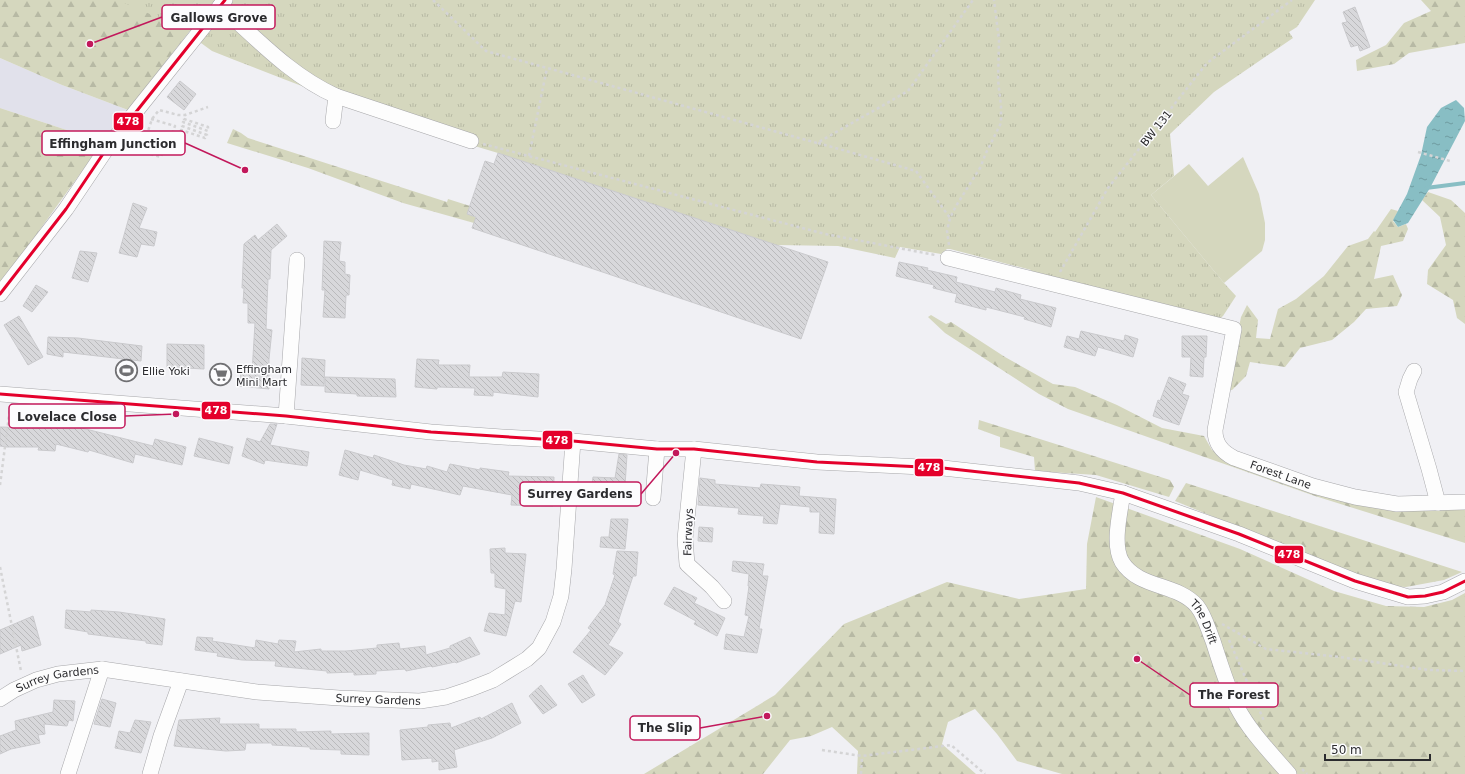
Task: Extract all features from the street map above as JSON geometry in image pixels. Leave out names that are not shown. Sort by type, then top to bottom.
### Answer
[{"type":"street","points":[[0,294],[66,209],[105,151],[223,3],[294,71],[326,92],[471,141]]},
{"type":"street","points":[[333,120],[336,96]]},
{"type":"street","points":[[948,258],[1053,285]]},
{"type":"street","points":[[286,416],[296,260]]},
{"type":"street","name":"Forest Lane","points":[[1053,285],[1234,329],[1215,430],[1215,438],[1218,445],[1225,453],[1234,458],[1313,486],[1355,497],[1398,504],[1465,502]]},
{"type":"street","points":[[1414,371],[1406,392],[1438,504]]},
{"type":"street","points":[[6,394],[286,416],[431,432],[502,438],[574,441],[657,449],[694,449],[817,462],[943,468],[1079,484],[1123,493],[1239,534],[1355,581],[1408,597],[1425,596],[1443,592],[1465,581]]},
{"type":"street","name":"Surrey Gardens","points":[[0,699],[14,690],[58,674],[102,669],[256,692],[339,698],[420,701],[446,697],[493,680],[527,659],[539,648],[553,622],[561,596],[574,441]]},
{"type":"street","points":[[653,498],[657,449]]},
{"type":"street","name":"Fairways","points":[[694,449],[686,539],[687,564],[712,587],[724,601]]},
{"type":"street","name":"The Drift","points":[[1123,493],[1117,532],[1117,547],[1122,562],[1132,574],[1146,582],[1190,599],[1202,614],[1237,707],[1252,730],[1295,771]]},
{"type":"street","points":[[68,774],[102,669]]},
{"type":"street","points":[[150,774],[161,736],[181,681]]},
{"type":"path","points":[[433,0],[486,51],[817,142],[916,171],[950,218]]},
{"type":"path","points":[[817,142],[908,91],[973,0]]},
{"type":"path","points":[[471,141],[825,234],[948,258],[950,249],[947,231],[950,218],[980,168],[1001,123],[998,80],[999,40],[994,0]]},
{"type":"path","name":"BW 131","points":[[1053,285],[1108,188],[1207,63],[1292,0]]},
{"type":"path","points":[[529,156],[547,68]]},
{"type":"path","points":[[162,153],[161,157],[141,152],[152,119],[159,110],[178,115],[186,115],[208,107]]},
{"type":"path","points":[[179,137],[181,130],[205,138],[207,135],[182,126],[183,122],[208,131],[208,128],[184,119],[186,115]]},
{"type":"path","points":[[152,119],[174,126],[172,134]]},
{"type":"path","points":[[1418,152],[1450,161]]},
{"type":"path","points":[[0,484],[6,394]]},
{"type":"path","points":[[0,567],[21,670],[26,685]]},
{"type":"path","points":[[1202,614],[1266,649],[1340,657],[1429,670],[1465,671]]},
{"type":"path","points":[[1222,625],[1226,632]]},
{"type":"path","points":[[1229,639],[1267,727]]},
{"type":"path","points":[[822,750],[862,756],[951,745],[985,774]]},
{"type":"path","points":[[861,774],[862,756]]},
{"type":"path","points":[[1295,771],[1307,774]]},
{"type":"shaded area","points":[[0,58],[62,85],[128,110],[103,142],[0,108]]},
{"type":"green space","points":[[0,0],[214,0],[128,110],[62,85],[0,58]]},
{"type":"green space","points":[[117,0],[1315,0],[1297,27],[1289,32],[1293,38],[1214,92],[1170,134],[1174,176],[1151,195],[1236,296],[1223,316],[1208,328],[1037,286],[1031,270],[950,249],[947,249],[941,254],[900,247],[895,258],[838,246],[776,245],[390,118],[318,92],[212,51],[201,43],[200,36]]},
{"type":"green space","points":[[1421,0],[1465,0],[1465,43],[1409,53],[1394,64],[1357,71],[1356,60],[1386,45],[1404,23],[1431,11]]},
{"type":"green space","points":[[0,108],[103,142],[0,285]]},
{"type":"green space","points":[[233,129],[248,138],[447,202],[448,199],[470,206],[467,214],[476,217],[474,223],[403,203],[308,168],[227,143]]},
{"type":"green space","points":[[1243,157],[1259,194],[1265,223],[1265,240],[1262,251],[1224,283],[1151,195],[1189,164],[1208,186]]},
{"type":"green space","points":[[1428,192],[1451,200],[1465,213],[1465,324],[1457,318],[1453,300],[1427,284],[1428,270],[1446,245],[1440,217],[1422,200]]},
{"type":"green space","points":[[1391,209],[1398,211],[1393,221],[1398,227],[1406,224],[1408,229],[1403,241],[1381,246],[1374,279],[1393,275],[1402,295],[1397,306],[1366,309],[1354,322],[1332,340],[1300,348],[1285,367],[1250,362],[1246,376],[1232,390],[1226,390],[1241,317],[1247,305],[1258,320],[1256,338],[1270,339],[1278,309],[1296,299],[1324,276],[1348,246],[1368,239],[1374,231],[1375,232]]},
{"type":"green space","points":[[931,315],[946,324],[951,322],[1005,357],[1053,384],[1075,387],[1117,405],[1162,428],[1204,436],[1212,450],[1239,465],[1318,492],[1465,507],[1465,543],[1315,496],[1068,409],[1039,394],[945,333],[928,317]]},
{"type":"green space","points":[[979,420],[1170,480],[1174,487],[1169,497],[1096,475],[1035,471],[1034,457],[1000,447],[1000,437],[978,429]]},
{"type":"green space","points":[[1186,483],[1462,572],[1444,580],[1406,587],[1388,586],[1297,551],[1175,501]]},
{"type":"green space","points":[[1096,497],[1240,549],[1334,591],[1386,606],[1424,607],[1452,600],[1465,593],[1465,774],[1062,774],[1017,761],[997,734],[975,709],[948,722],[942,744],[976,774],[857,774],[858,751],[832,727],[811,736],[790,740],[763,774],[644,774],[775,695],[844,624],[947,582],[1019,599],[1086,589],[1087,544]]},
{"type":"water","points":[[1456,100],[1464,108],[1465,121],[1430,188],[1408,223],[1398,227],[1393,220],[1407,194],[1421,155],[1427,127],[1441,108]]},
{"type":"building","points":[[1355,7],[1370,47],[1360,51],[1358,45],[1351,47],[1342,23],[1347,22],[1343,12]]},
{"type":"building","points":[[180,81],[196,94],[184,110],[167,97]]},
{"type":"building","points":[[498,153],[828,262],[801,339],[472,228],[476,217],[467,214],[485,161],[494,164]]},
{"type":"building","points":[[133,203],[147,208],[139,228],[157,232],[154,246],[141,244],[137,257],[119,253]]},
{"type":"building","points":[[277,224],[287,236],[271,250],[266,329],[272,330],[269,359],[269,389],[239,386],[241,372],[252,373],[255,323],[248,323],[248,303],[243,303],[244,288],[242,288],[244,244],[255,235],[258,240]]},
{"type":"building","points":[[324,241],[341,242],[339,261],[345,262],[345,274],[350,275],[349,295],[346,295],[345,318],[323,317],[325,290],[322,290]]},
{"type":"building","points":[[80,251],[97,253],[88,282],[72,278]]},
{"type":"building","points":[[899,262],[928,268],[927,270],[957,277],[956,282],[995,292],[996,288],[1021,295],[1020,299],[1056,308],[1051,327],[1024,319],[1025,317],[986,307],[986,310],[955,302],[957,294],[933,288],[934,285],[896,276]]},
{"type":"building","points":[[36,285],[48,292],[32,312],[23,306]]},
{"type":"building","points":[[19,316],[43,357],[28,365],[4,325]]},
{"type":"building","points":[[1081,331],[1124,341],[1125,335],[1138,339],[1133,357],[1098,347],[1095,356],[1064,347],[1067,336],[1079,339]]},
{"type":"building","points":[[1182,336],[1207,336],[1203,377],[1190,376],[1191,357],[1182,357]]},
{"type":"building","points":[[48,337],[78,338],[142,346],[141,361],[63,352],[63,357],[47,354]]},
{"type":"building","points":[[167,344],[204,345],[204,369],[167,367]]},
{"type":"building","points":[[302,358],[325,360],[324,386],[301,385]]},
{"type":"building","points":[[417,359],[439,360],[438,365],[470,365],[469,377],[502,377],[503,372],[539,374],[538,397],[493,392],[493,396],[474,395],[475,388],[437,387],[437,389],[415,387]]},
{"type":"building","points":[[325,377],[395,379],[396,397],[357,396],[357,394],[325,392]]},
{"type":"building","points":[[1169,377],[1186,384],[1182,394],[1189,396],[1179,425],[1153,416],[1158,400],[1160,401]]},
{"type":"building","points":[[270,424],[277,424],[270,445],[309,452],[307,466],[265,460],[264,464],[242,456],[247,438],[260,442]]},
{"type":"building","points":[[70,425],[153,446],[155,439],[186,447],[182,465],[135,454],[133,463],[89,450],[88,452],[56,444],[55,451],[38,450],[39,447],[0,446],[0,427],[41,428],[42,426],[70,429]]},
{"type":"building","points":[[199,438],[233,447],[229,464],[194,456]]},
{"type":"building","points":[[345,450],[373,458],[374,455],[404,465],[426,469],[427,466],[447,472],[450,464],[480,470],[480,468],[509,472],[508,476],[554,477],[553,506],[511,505],[512,495],[463,486],[460,495],[411,484],[410,489],[392,485],[393,480],[360,470],[358,480],[339,475]]},
{"type":"building","points":[[619,454],[627,455],[625,486],[619,485],[618,493],[591,493],[593,477],[615,478]]},
{"type":"building","points":[[700,478],[715,480],[715,484],[760,488],[761,484],[800,487],[799,496],[836,499],[834,534],[819,533],[820,512],[810,512],[810,507],[780,504],[777,524],[763,523],[764,516],[738,514],[739,508],[698,505]]},
{"type":"building","points":[[611,519],[628,519],[625,549],[600,547],[601,537],[609,537]]},
{"type":"building","points":[[699,527],[713,528],[712,542],[698,541]]},
{"type":"building","points":[[505,548],[505,553],[526,554],[521,602],[515,601],[506,636],[484,631],[489,613],[505,615],[506,589],[495,587],[495,573],[491,573],[490,549]]},
{"type":"building","points":[[617,551],[638,552],[636,576],[633,576],[618,622],[621,624],[608,645],[623,653],[605,675],[573,652],[591,630],[588,628],[605,605],[615,575],[613,574]]},
{"type":"building","points":[[733,561],[764,564],[762,576],[768,576],[759,629],[762,629],[757,653],[724,649],[726,634],[744,637],[749,616],[745,615],[749,574],[732,571]]},
{"type":"building","points":[[674,587],[697,598],[694,603],[725,618],[717,636],[694,624],[696,621],[664,604]]},
{"type":"building","points":[[66,610],[119,612],[165,619],[162,645],[146,643],[146,641],[88,634],[88,632],[65,628]]},
{"type":"building","points":[[33,616],[41,645],[22,651],[21,645],[0,654],[0,630]]},
{"type":"building","points":[[197,637],[213,638],[212,641],[255,648],[256,640],[278,644],[279,640],[296,641],[294,652],[321,649],[321,651],[346,651],[377,648],[377,645],[399,643],[400,649],[425,646],[426,655],[450,648],[450,646],[470,637],[480,654],[456,663],[432,667],[406,671],[405,669],[376,671],[376,674],[354,675],[354,672],[327,673],[327,671],[275,666],[276,661],[242,660],[217,656],[218,653],[195,650]]},
{"type":"building","points":[[583,675],[595,695],[582,703],[568,684]]},
{"type":"building","points":[[541,685],[557,705],[543,714],[529,696]]},
{"type":"building","points":[[102,699],[116,703],[110,727],[94,724]]},
{"type":"building","points":[[54,700],[75,701],[73,721],[69,720],[67,726],[44,724],[45,734],[38,735],[40,743],[11,749],[0,754],[0,736],[16,730],[15,721],[53,712]]},
{"type":"building","points":[[512,703],[521,723],[492,738],[454,750],[457,767],[439,770],[439,761],[432,762],[432,758],[402,760],[400,730],[450,723],[451,728],[480,717],[481,719]]},
{"type":"building","points":[[220,718],[219,724],[259,724],[259,729],[296,729],[296,732],[331,731],[331,734],[369,733],[369,755],[341,754],[341,750],[310,749],[310,747],[272,745],[272,743],[246,743],[245,750],[226,751],[174,746],[179,720]]},
{"type":"building","points":[[135,720],[151,722],[141,753],[115,748],[119,731],[130,733]]},
{"type":"waterway","points":[[1426,188],[1465,183]]},
{"type":"transit line","name":"478","points":[[0,294],[66,209],[105,151],[225,0]]},
{"type":"transit line","name":"478","points":[[0,394],[286,416],[431,432],[573,441],[657,449],[694,449],[817,462],[943,468],[1079,483],[1123,493],[1239,534],[1355,581],[1408,597],[1425,596],[1443,592],[1465,581]]},
{"type":"place","name":"Gallows Grove","points":[[90,44]]},
{"type":"place","name":"Effingham Junction","points":[[245,170]]},
{"type":"place","name":"Ellie Yoki","points":[[126,371]]},
{"type":"place","name":"Effingham Mini Mart","points":[[221,375]]},
{"type":"place","name":"Lovelace Close","points":[[176,414]]},
{"type":"place","name":"Surrey Gardens","points":[[676,453]]},
{"type":"place","name":"The Forest","points":[[1137,659]]},
{"type":"place","name":"The Slip","points":[[767,716]]}]
